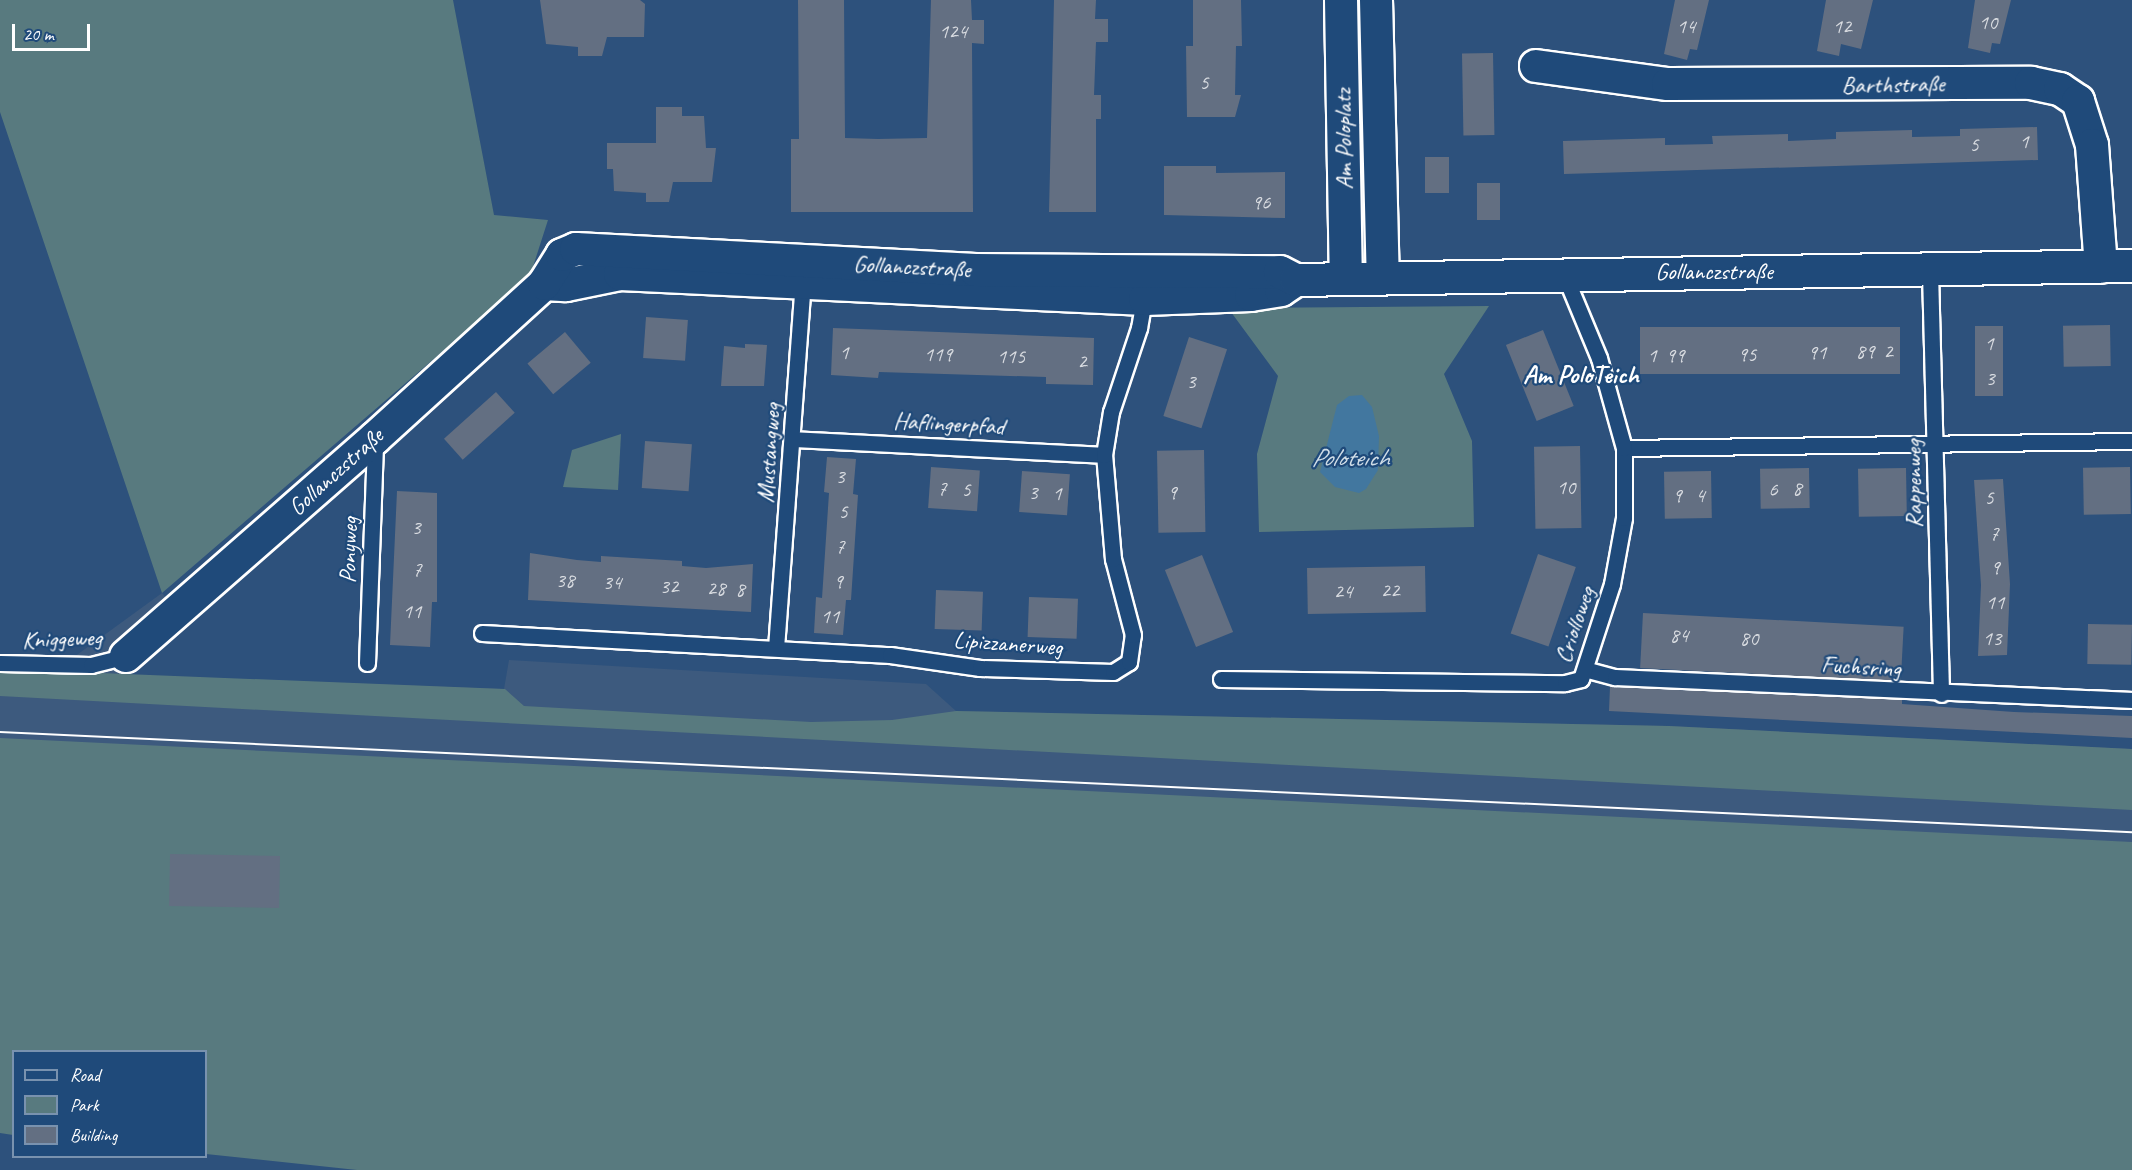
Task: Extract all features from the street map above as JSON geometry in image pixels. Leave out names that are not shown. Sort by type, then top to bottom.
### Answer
[{"type":"street","name":"Am Poloplatz","points":[[1341,0],[1346,278]]},
{"type":"street","name":"Am Poloplatz","points":[[1376,0],[1383,277]]},
{"type":"street","name":"Barthstraße","points":[[1536,66],[1668,84],[2031,83],[2060,89],[2078,102],[2092,145],[2101,267]]},
{"type":"street","name":"Gollanczstraße","points":[[126,656],[375,438],[544,284],[566,285],[620,274],[803,273],[1145,286],[1251,295],[1281,290],[1296,280],[1346,278],[1564,273],[1930,272],[2132,266]]},
{"type":"lane","name":"Rappenweg","points":[[1930,272],[1941,694]]},
{"type":"lane","name":"Mustangweg","points":[[777,648],[803,273]]},
{"type":"lane","name":"Criolloweg","points":[[1221,679],[1565,683],[1581,679],[1588,670],[1612,584],[1624,518],[1624,448],[1599,358],[1564,273]]},
{"type":"lane","name":"Lipizzanerweg","points":[[482,633],[891,655],[980,668],[1113,672],[1129,662],[1134,635],[1113,559],[1104,455],[1111,412],[1145,286]]},
{"type":"lane","name":"Ponyweg","points":[[367,663],[375,438]]},
{"type":"lane","name":"Haflingerpfad","points":[[792,439],[1104,455]]},
{"type":"lane","points":[[1624,448],[2132,441]]},
{"type":"lane","name":"Kniggeweg","points":[[0,663],[91,665],[126,656]]},
{"type":"lane","name":"Fuchsring","points":[[1588,670],[1615,677],[1941,694],[2132,700]]},
{"type":"shaded area","points":[[162,593],[187,622],[126,675],[504,689],[509,660],[926,684],[956,711],[1669,726],[2132,749],[2132,916],[0,851],[0,669],[52,673]]},
{"type":"green space","points":[[0,0],[453,0],[494,215],[548,220],[530,276],[162,593],[0,112]]},
{"type":"green space","points":[[1489,306],[1444,374],[1472,441],[1474,527],[1259,532],[1257,454],[1278,376],[1228,308]]},
{"type":"green space","points":[[621,434],[618,490],[563,487],[572,450]]},
{"type":"green space","points":[[0,669],[505,689],[524,706],[811,722],[892,720],[956,711],[1669,726],[2132,749],[2132,810],[0,696]]},
{"type":"green space","points":[[0,738],[2132,842],[2132,1170],[357,1170],[207,1154],[207,1050],[12,1050],[12,1135],[0,1133]]},
{"type":"water","name":"Poloteich","points":[[1362,395],[1372,407],[1379,436],[1378,470],[1366,489],[1359,493],[1335,487],[1320,472],[1337,405],[1349,396]]},
{"type":"building","points":[[540,0],[640,0],[645,4],[644,37],[607,37],[602,56],[578,56],[578,47],[546,44]]},
{"type":"building","points":[[798,0],[844,0],[845,138],[878,139],[927,138],[931,0],[971,0],[972,20],[984,20],[984,44],[972,43],[973,212],[791,212],[791,139],[799,139]]},
{"type":"building","points":[[1054,0],[1096,0],[1095,19],[1108,19],[1108,42],[1096,42],[1094,95],[1101,95],[1101,119],[1096,119],[1096,212],[1049,212]]},
{"type":"building","points":[[1193,0],[1241,0],[1242,46],[1236,46],[1235,95],[1241,95],[1235,117],[1187,117],[1186,46],[1193,46]]},
{"type":"building","points":[[1675,0],[1709,0],[1697,50],[1690,49],[1687,60],[1664,54]]},
{"type":"building","points":[[1826,0],[1873,0],[1861,49],[1841,44],[1839,56],[1817,51]]},
{"type":"building","points":[[1975,0],[2011,0],[2000,44],[1992,43],[1990,53],[1968,48]]},
{"type":"building","points":[[1493,53],[1494,135],[1463,136],[1462,54]]},
{"type":"building","points":[[656,107],[682,107],[682,116],[704,116],[706,148],[716,148],[712,182],[673,182],[669,202],[646,202],[646,193],[614,191],[613,169],[607,169],[607,143],[656,143]]},
{"type":"building","points":[[2037,127],[2038,160],[1564,174],[1563,141],[1665,138],[1665,145],[1713,144],[1712,136],[1788,134],[1788,141],[1836,139],[1836,132],[1912,130],[1912,137],[1960,136],[1960,129]]},
{"type":"building","points":[[1425,157],[1449,157],[1449,193],[1425,193]]},
{"type":"building","points":[[1164,166],[1216,166],[1216,173],[1285,172],[1285,218],[1164,215]]},
{"type":"building","points":[[1477,183],[1500,183],[1500,220],[1477,220]]},
{"type":"building","points":[[646,317],[688,320],[685,361],[643,358]]},
{"type":"building","points":[[2110,325],[2111,366],[2064,367],[2063,326]]},
{"type":"building","points":[[1975,326],[2003,326],[2003,396],[1975,396]]},
{"type":"building","points":[[1640,327],[1900,327],[1900,374],[1640,374]]},
{"type":"building","points":[[833,328],[1094,338],[1093,385],[1046,384],[1046,377],[879,372],[878,378],[831,375]]},
{"type":"building","points":[[1543,330],[1574,406],[1537,421],[1506,345]]},
{"type":"building","points":[[565,332],[591,363],[553,394],[527,363]]},
{"type":"building","points":[[1189,337],[1227,349],[1201,428],[1163,416]]},
{"type":"building","points":[[745,344],[767,345],[764,386],[721,386],[724,346],[745,348]]},
{"type":"building","points":[[496,392],[515,413],[463,460],[444,439]]},
{"type":"building","points":[[645,441],[692,444],[689,491],[642,488]]},
{"type":"building","points":[[1580,446],[1581,528],[1535,529],[1534,447]]},
{"type":"building","points":[[1204,450],[1205,532],[1158,533],[1157,451]]},
{"type":"building","points":[[827,457],[856,459],[853,494],[858,495],[851,600],[846,600],[843,635],[814,633],[816,597],[822,598],[829,493],[824,492]]},
{"type":"building","points":[[931,467],[980,470],[977,511],[928,508]]},
{"type":"building","points":[[2130,467],[2131,514],[2084,515],[2083,468]]},
{"type":"building","points":[[1809,468],[1810,508],[1761,509],[1760,469]]},
{"type":"building","points":[[1906,468],[1907,516],[1859,517],[1858,469]]},
{"type":"building","points":[[1022,471],[1070,474],[1067,515],[1019,512]]},
{"type":"building","points":[[1711,471],[1712,518],[1665,519],[1664,472]]},
{"type":"building","points":[[2003,479],[2010,584],[2007,655],[1978,656],[1981,585],[1974,480]]},
{"type":"building","points":[[397,491],[437,493],[437,602],[432,602],[430,647],[390,645]]},
{"type":"building","points":[[530,553],[601,562],[601,556],[682,561],[682,566],[706,568],[753,564],[751,612],[528,600]]},
{"type":"building","points":[[1538,554],[1576,567],[1548,646],[1511,633]]},
{"type":"building","points":[[1202,555],[1233,632],[1196,647],[1165,570]]},
{"type":"building","points":[[1425,566],[1426,612],[1308,614],[1307,568]]},
{"type":"building","points":[[936,590],[983,592],[982,631],[935,629]]},
{"type":"building","points":[[1029,597],[1078,599],[1077,639],[1028,637]]},
{"type":"building","points":[[1643,613],[1904,627],[1901,682],[1640,668]]},
{"type":"building","points":[[2088,624],[2132,625],[2131,665],[2087,664]]},
{"type":"building","points":[[1610,687],[1902,700],[1902,704],[2014,712],[2132,716],[2132,738],[1609,711]]},
{"type":"building","points":[[170,854],[280,856],[279,908],[169,906]]},
{"type":"tram line","points":[[0,732],[2132,832]]},
{"type":"district","name":"Am PoloTeich","points":[[1581,375]]}]
